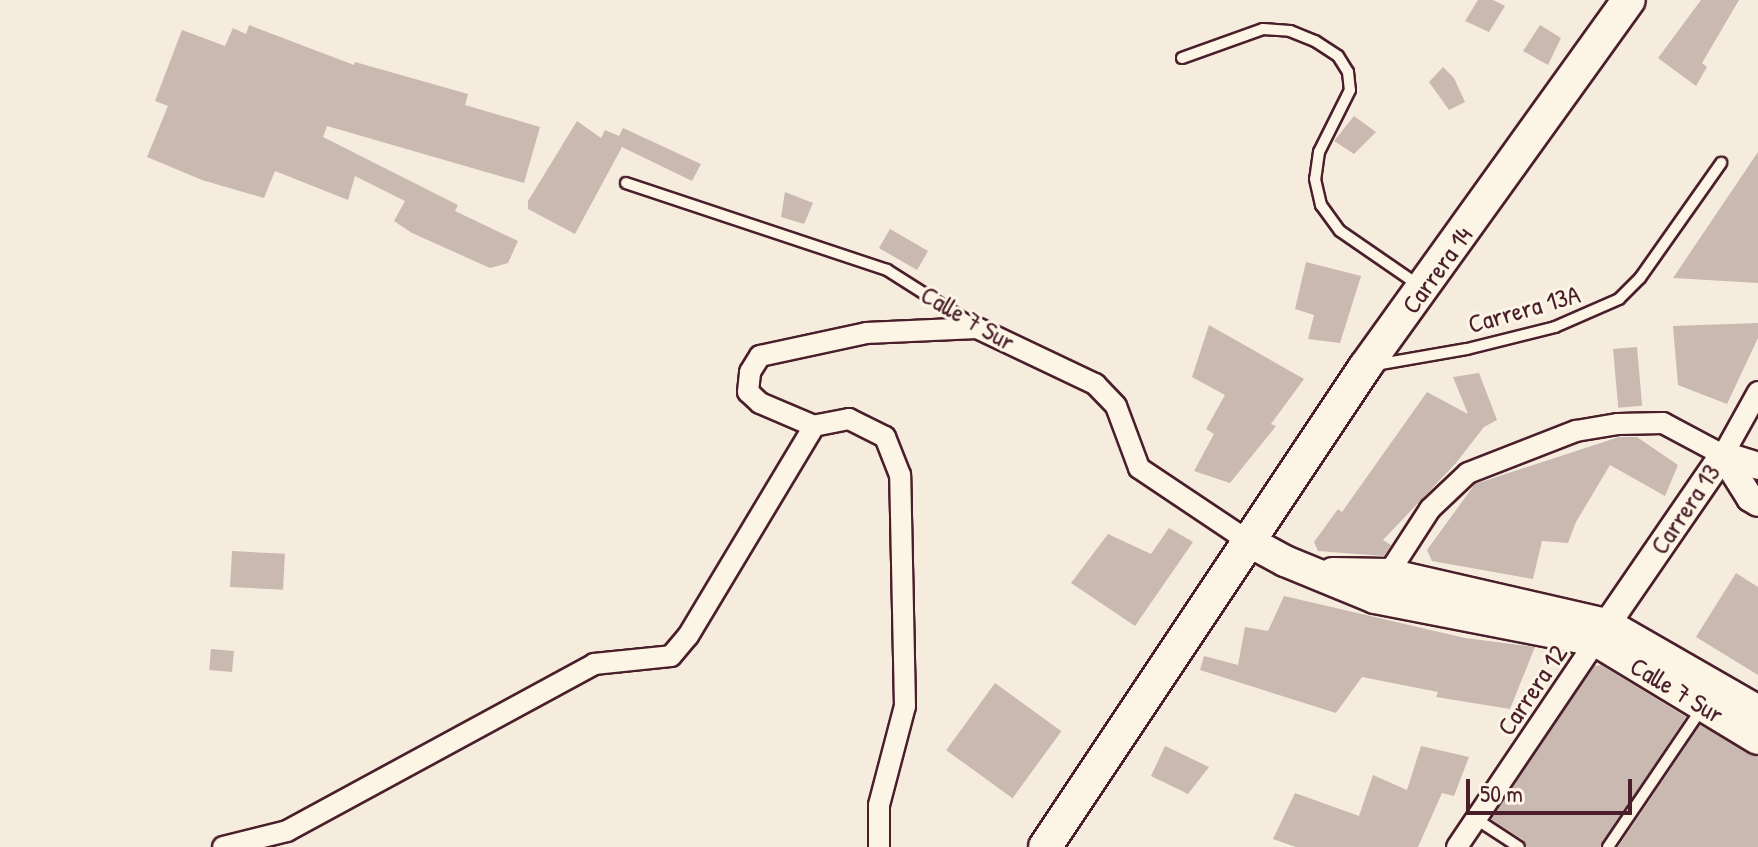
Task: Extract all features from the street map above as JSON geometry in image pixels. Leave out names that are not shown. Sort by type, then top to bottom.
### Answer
[{"type":"main road","name":"Carrera 14","points":[[1045,847],[1365,367],[1425,289],[1629,0]]},
{"type":"main road","points":[[1248,541],[1285,561],[1375,598],[1601,632]]},
{"type":"main road","points":[[1317,572],[1388,574],[1601,632]]},
{"type":"main road","name":"Calle 7 Sur","points":[[1601,632],[1703,707],[1758,739]]},
{"type":"main road","name":"Calle 7 Sur","points":[[1601,632],[1758,711]]},
{"type":"street","points":[[879,847],[879,805],[905,706],[900,475],[885,437],[849,419],[814,426],[760,403],[748,392],[750,372],[760,356],[866,333],[977,328]]},
{"type":"street","name":"Calle 7 Sur","points":[[977,328],[1095,384],[1116,406],[1139,468],[1248,541]]},
{"type":"street","name":"Carrera 13","points":[[1601,632],[1723,455],[1758,392]]},
{"type":"street","points":[[1388,574],[1430,509],[1468,473],[1564,435],[1618,424],[1663,423],[1723,455],[1758,466]]},
{"type":"street","points":[[223,847],[287,831],[594,664],[671,656],[688,636],[814,426]]},
{"type":"street","points":[[1723,455],[1750,498],[1758,503]]},
{"type":"street","name":"Carrera 12","points":[[1457,847],[1601,632]]},
{"type":"lane","points":[[1182,58],[1263,29],[1290,31],[1315,41],[1338,56],[1348,72],[1350,90],[1319,152],[1315,179],[1321,205],[1340,231],[1425,289]]},
{"type":"lane","name":"Carrera 13A","points":[[1365,367],[1467,349],[1555,327],[1619,299],[1640,278],[1721,163]]},
{"type":"lane","name":"Calle 7 Sur","points":[[626,183],[887,270],[977,328]]},
{"type":"lane","points":[[1608,847],[1703,707]]},
{"type":"lane","points":[[1476,819],[1519,847]]},
{"type":"building","points":[[1478,0],[1493,0],[1505,6],[1489,32],[1465,21]]},
{"type":"building","points":[[1701,0],[1739,0],[1702,63],[1707,67],[1696,86],[1658,58]]},
{"type":"building","points":[[249,25],[354,65],[355,62],[468,94],[465,105],[540,127],[524,183],[327,126],[323,137],[458,205],[455,211],[518,241],[508,263],[490,268],[412,233],[394,221],[405,201],[355,176],[348,200],[275,171],[264,198],[202,180],[147,157],[168,106],[155,101],[182,30],[225,46],[233,28],[246,34]]},
{"type":"building","points":[[1540,25],[1561,38],[1548,65],[1523,51]]},
{"type":"building","points":[[1443,67],[1454,78],[1465,102],[1449,110],[1429,82]]},
{"type":"building","points":[[1354,116],[1376,132],[1354,154],[1334,141]]},
{"type":"building","points":[[577,121],[601,138],[605,130],[619,136],[623,128],[701,164],[692,181],[622,147],[575,234],[528,209],[528,201]]},
{"type":"building","points":[[1758,152],[1758,283],[1673,278]]},
{"type":"building","points":[[785,192],[813,203],[804,224],[781,217]]},
{"type":"building","points":[[890,229],[928,251],[917,270],[879,248]]},
{"type":"building","points":[[1306,262],[1361,276],[1340,343],[1308,339],[1314,315],[1295,309]]},
{"type":"building","points":[[1758,323],[1758,338],[1727,404],[1678,385],[1673,326]]},
{"type":"building","points":[[1209,325],[1304,379],[1271,424],[1276,426],[1230,483],[1194,471],[1214,434],[1206,429],[1225,395],[1192,377]]},
{"type":"building","points":[[1637,347],[1642,406],[1618,408],[1613,349]]},
{"type":"building","points":[[1479,373],[1497,420],[1484,427],[1456,463],[1383,540],[1391,545],[1384,556],[1318,551],[1314,542],[1338,509],[1342,512],[1427,392],[1468,414],[1453,377]]},
{"type":"building","points":[[1619,437],[1637,437],[1678,465],[1665,496],[1610,465],[1576,522],[1568,543],[1542,541],[1533,579],[1432,561],[1427,550],[1475,484]]},
{"type":"building","points":[[1169,528],[1193,542],[1135,626],[1071,583],[1108,534],[1151,554]]},
{"type":"building","points":[[232,551],[285,554],[283,590],[230,587]]},
{"type":"building","points":[[1736,573],[1758,587],[1758,675],[1696,637]]},
{"type":"building","points":[[1284,596],[1465,638],[1535,647],[1510,709],[1436,697],[1438,692],[1362,677],[1336,713],[1200,670],[1204,656],[1238,665],[1245,627],[1268,631]]},
{"type":"building","points":[[211,649],[234,651],[232,672],[209,670]]},
{"type":"building","points":[[1601,665],[1686,717],[1600,847],[1527,847],[1523,840],[1491,819],[1594,666]]},
{"type":"building","points":[[995,683],[1061,731],[1013,798],[946,750]]},
{"type":"building","points":[[1700,725],[1758,757],[1758,847],[1618,847]]},
{"type":"building","points":[[1165,746],[1209,767],[1188,794],[1151,776]]},
{"type":"building","points":[[1421,746],[1469,757],[1454,796],[1442,793],[1418,847],[1296,847],[1273,839],[1295,793],[1359,816],[1373,775],[1407,790]]}]
